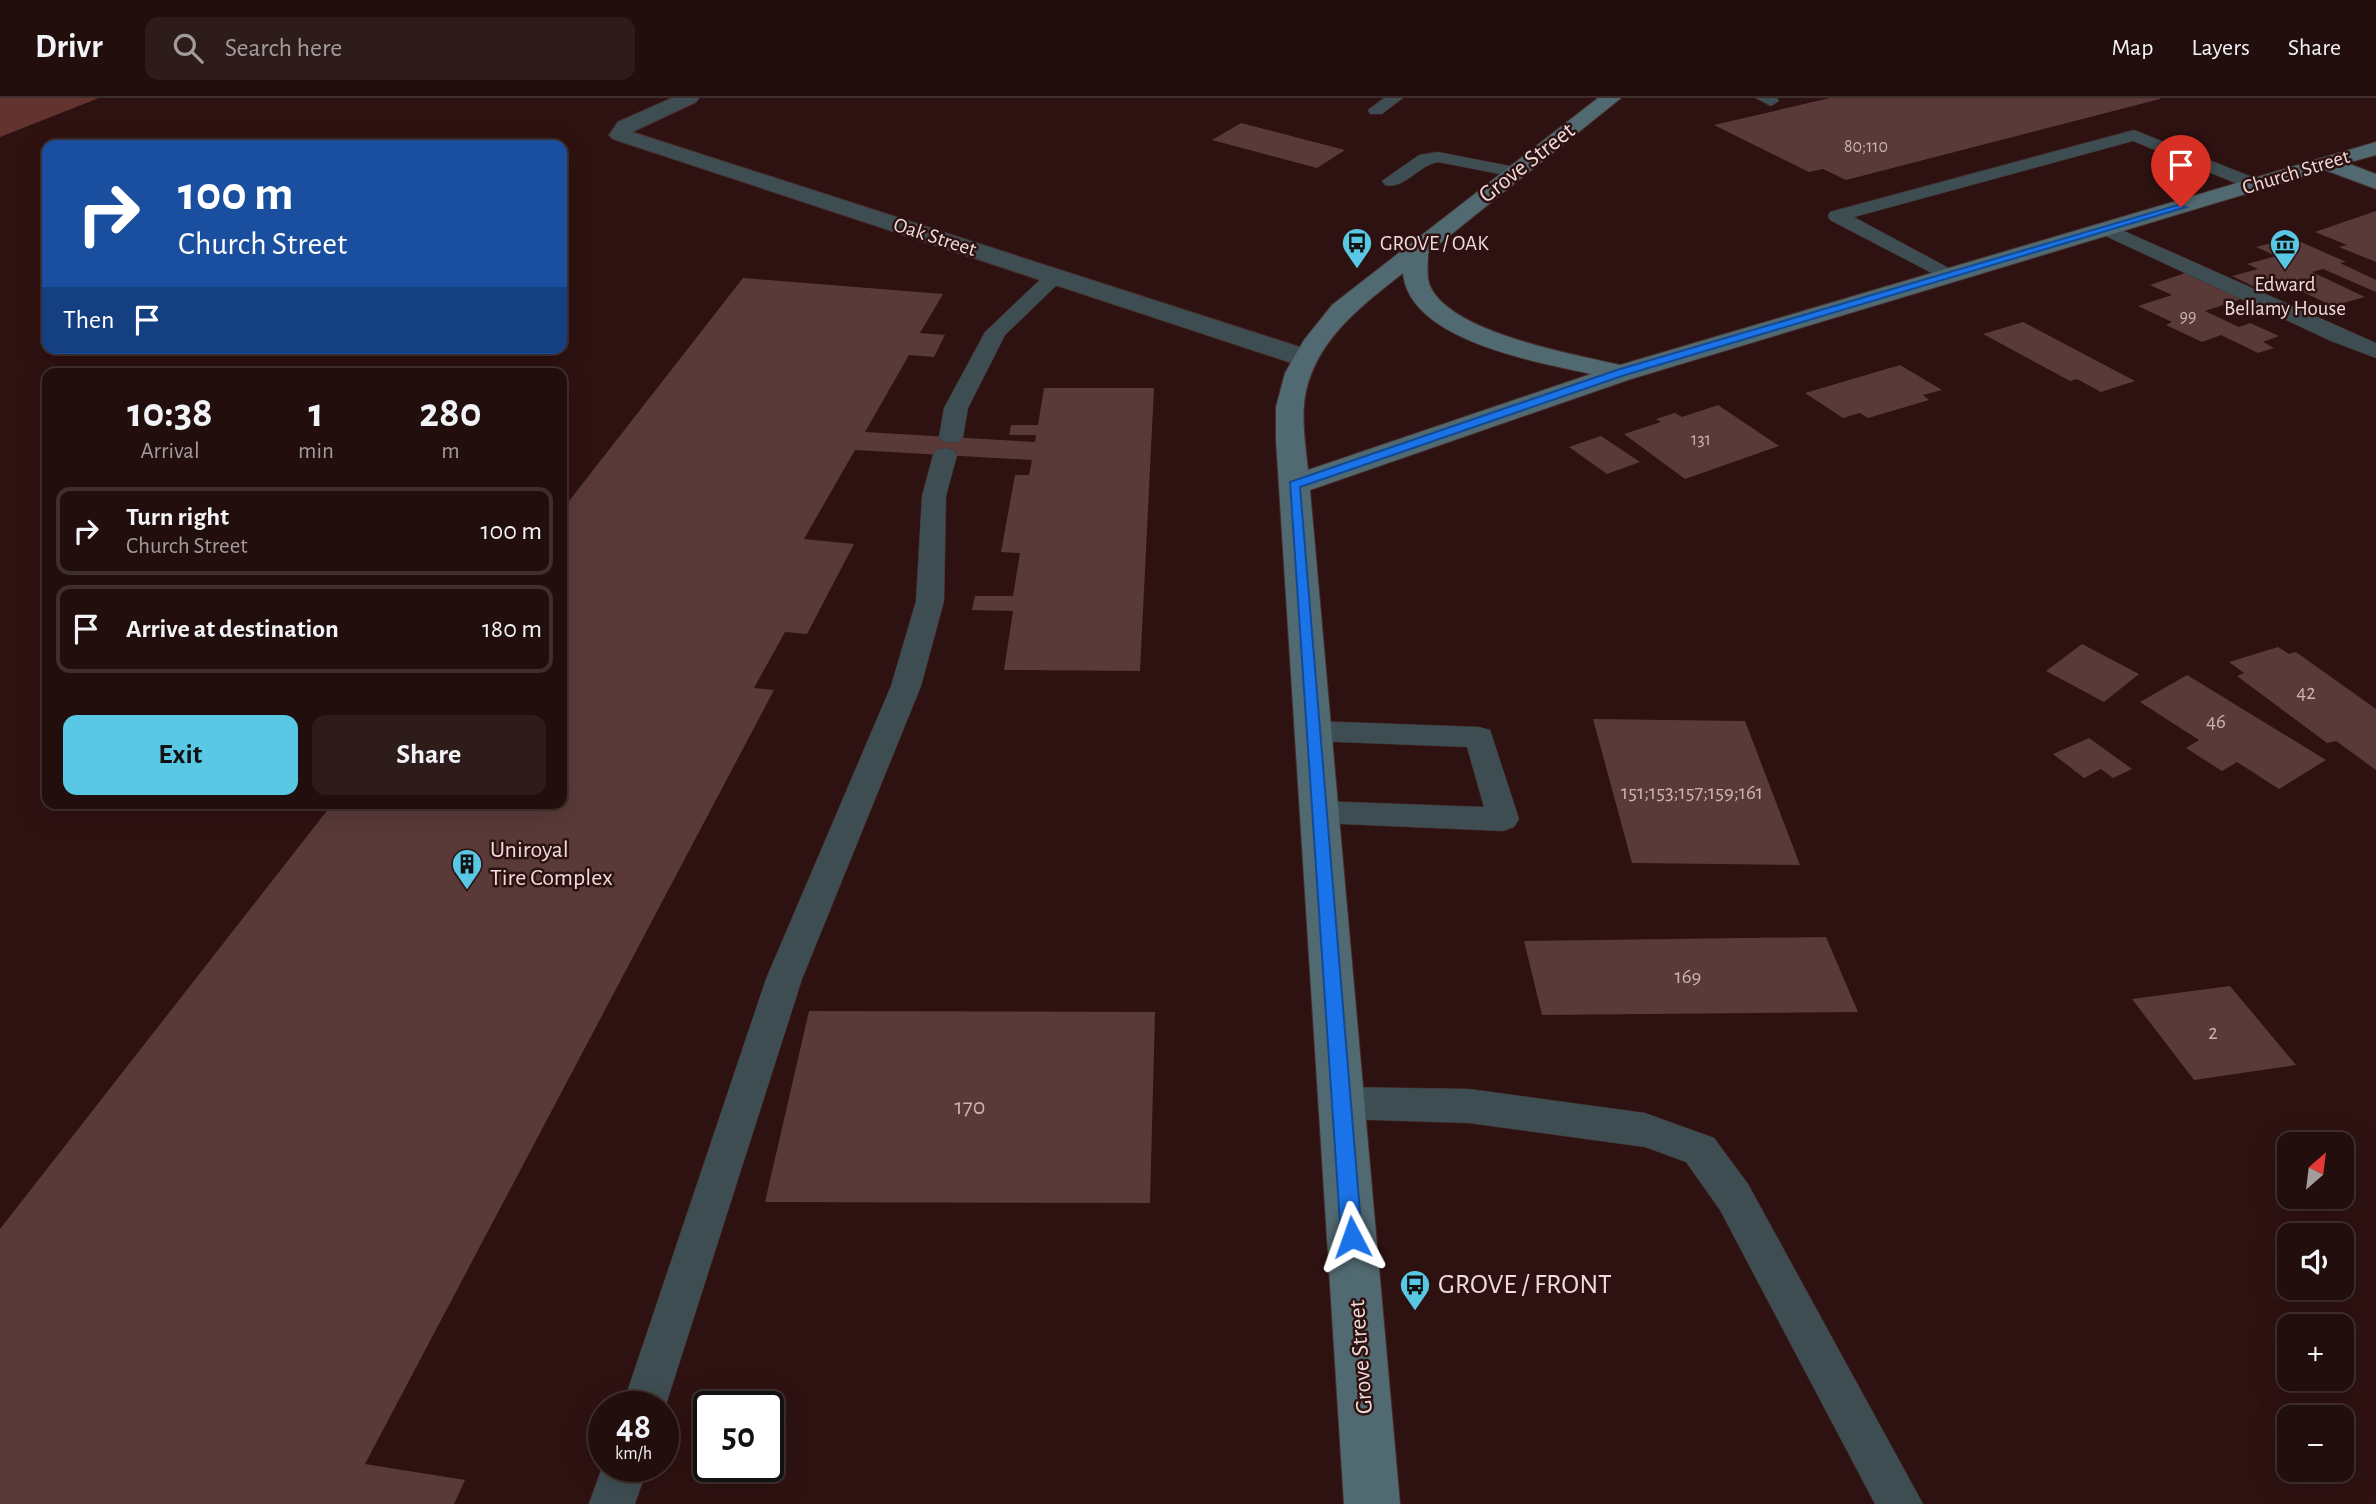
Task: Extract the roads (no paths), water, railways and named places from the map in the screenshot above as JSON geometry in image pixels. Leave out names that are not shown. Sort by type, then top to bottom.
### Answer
[{"type":"main road","name":"Grove Street","points":[[1372,1504],[1318,812],[1290,400],[1305,358],[1321,331],[1341,310],[1607,99]]},
{"type":"main road","name":"Church Street","points":[[1294,485],[1621,373],[2376,148]]},
{"type":"main road","points":[[2326,163],[2376,182]]},
{"type":"main road","points":[[1416,249],[1414,275],[1418,288],[1444,318],[1493,340],[1621,373]]},
{"type":"street","name":"Oak Street","points":[[678,102],[625,126],[620,135],[1305,358]]},
{"type":"lane","points":[[1376,110],[1395,98]]},
{"type":"lane","points":[[1949,276],[1837,216],[2134,135],[2256,184]]},
{"type":"lane","points":[[1391,181],[1425,159],[1438,158],[1515,172]]},
{"type":"lane","points":[[2106,229],[2339,337],[2376,351]]},
{"type":"lane","points":[[649,1391],[784,979],[906,686],[930,601],[934,496],[956,408],[996,332],[1054,277]]},
{"type":"lane","points":[[1313,731],[1479,737],[1503,819],[1318,812]]},
{"type":"lane","points":[[1341,1103],[1469,1106],[1645,1130],[1700,1150],[1734,1197],[1900,1504]]},
{"type":"lane","points":[[612,1504],[620,1482]]},
{"type":"place","name":"GROVE / OAK","points":[[1357,270]]},
{"type":"place","name":"Edward Bellamy House","points":[[2285,271]]},
{"type":"place","name":"Uniroyal Tire Complex","points":[[467,891]]},
{"type":"place","name":"GROVE / FRONT","points":[[1415,1312]]}]
